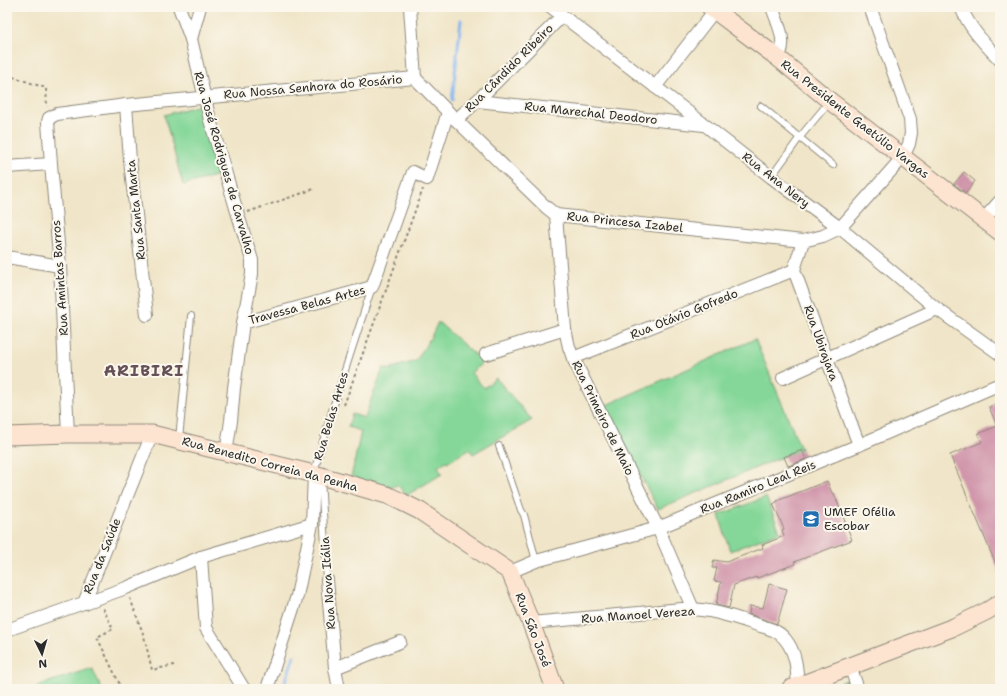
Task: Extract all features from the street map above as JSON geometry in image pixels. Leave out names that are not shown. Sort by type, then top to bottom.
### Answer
[{"type":"street","points":[[410,7],[415,78]]},
{"type":"street","name":"Rua Ana Nery","points":[[551,7],[706,125],[771,177],[840,228],[937,309],[1000,354]]},
{"type":"street","points":[[772,7],[783,42],[778,58]]},
{"type":"street","points":[[840,228],[903,157],[909,144],[911,133],[910,119],[870,7]]},
{"type":"street","points":[[961,7],[964,15],[979,37],[1000,60]]},
{"type":"street","points":[[655,87],[714,8]]},
{"type":"street","name":"Rua Presidente Gaetúlio Vargas","points":[[714,8],[830,101],[1000,232]]},
{"type":"street","points":[[180,11],[185,20],[189,21],[193,20],[199,11]]},
{"type":"street","name":"Rua José Rodrigues de Carvalho","points":[[180,11],[191,39],[204,98],[252,260],[252,274],[243,322],[226,453]]},
{"type":"street","name":"Rua José Rodrigues de Carvalho","points":[[191,39],[199,11]]},
{"type":"street","name":"Rua Cândido Ribeiro","points":[[452,116],[477,101],[562,16]]},
{"type":"street","name":"Rua Nossa Senhora do Rosário","points":[[48,122],[49,118],[57,114],[126,105],[415,78]]},
{"type":"street","name":"Rua Princesa Izabel","points":[[415,78],[452,116],[556,215],[804,241],[823,236],[840,228]]},
{"type":"street","name":"Rua Marechal Deodoro","points":[[477,101],[706,125]]},
{"type":"street","name":"Rua Santa Marta","points":[[126,105],[130,160],[147,316]]},
{"type":"street","points":[[427,179],[452,116]]},
{"type":"street","name":"Rua Amintas Barros","points":[[48,122],[50,164],[60,266],[68,434]]},
{"type":"street","points":[[7,167],[50,164]]},
{"type":"street","name":"Rua Belas Artes","points":[[372,287],[412,172],[427,179]]},
{"type":"street","points":[[984,219],[1000,201]]},
{"type":"street","name":"Rua Primeiro de Maio","points":[[556,215],[565,329],[569,347],[573,358],[658,528],[693,609]]},
{"type":"street","points":[[794,270],[804,241]]},
{"type":"street","points":[[7,257],[60,266]]},
{"type":"street","name":"Rua Otávio Gofredo","points":[[573,358],[794,270]]},
{"type":"street","name":"Rua Ubirajara","points":[[794,270],[859,445]]},
{"type":"street","name":"Travessa Belas Artes","points":[[243,322],[372,287]]},
{"type":"street","points":[[783,378],[937,309]]},
{"type":"street","points":[[486,354],[565,329]]},
{"type":"street","name":"Rua Ramiro Leal Reis","points":[[510,572],[536,561],[658,528],[859,445],[1000,384]]},
{"type":"street","name":"Rua Benedito Correia da Penha","points":[[7,436],[152,434],[318,476],[387,496],[402,502],[420,511],[510,572]]},
{"type":"street","name":"Rua da Saúde","points":[[7,630],[84,603],[152,434]]},
{"type":"street","name":"Rua Belas Artes","points":[[267,689],[297,596],[312,524],[318,476]]},
{"type":"street","points":[[84,603],[126,588],[201,557],[312,524]]},
{"type":"street","points":[[201,557],[206,628],[244,689]]},
{"type":"street","name":"Rua São José","points":[[510,572],[531,623],[555,689]]},
{"type":"street","name":"Rua Nova Itália","points":[[327,580],[335,668],[339,689]]},
{"type":"street","points":[[794,687],[954,627],[1000,603]]},
{"type":"street","name":"Rua Manoel Vereza","points":[[531,623],[693,609],[726,615],[776,631],[784,638],[790,646],[796,660],[794,687]]},
{"type":"street","points":[[335,668],[400,642]]},
{"type":"street","points":[[850,666],[858,689]]},
{"type":"lane","points":[[771,177],[800,137],[830,101]]},
{"type":"lane","points":[[761,106],[833,165]]},
{"type":"lane","name":"Rua Belas Artes","points":[[318,476],[322,443],[372,287]]},
{"type":"lane","points":[[179,440],[191,316]]},
{"type":"lane","points":[[499,446],[524,515],[536,561]]},
{"type":"lane","name":"Rua Nova Itália","points":[[318,476],[327,580]]},
{"type":"path","points":[[7,75],[46,88],[48,122]]},
{"type":"path","name":"Rua Belas Artes","points":[[343,405],[427,179]]},
{"type":"path","points":[[238,215],[314,189]]},
{"type":"path","points":[[126,588],[144,636],[152,670],[174,665]]},
{"type":"path","points":[[98,598],[114,629],[97,637],[122,689]]},
{"type":"green space","points":[[200,105],[219,175],[183,185],[164,115]]},
{"type":"green space","points":[[438,322],[483,362],[471,373],[484,388],[496,378],[532,420],[473,454],[469,449],[447,463],[446,461],[438,467],[442,474],[407,495],[397,485],[388,489],[351,478],[361,431],[348,427],[352,414],[365,418],[383,368],[391,370],[392,368],[416,361]]},
{"type":"green space","points":[[755,339],[801,449],[658,509],[604,406]]},
{"type":"green space","points":[[766,497],[780,532],[730,551],[719,515]]},
{"type":"green space","points":[[92,668],[102,689],[32,689],[46,683]]},
{"type":"green space","points":[[847,680],[851,689],[823,689]]},
{"type":"building","points":[[964,172],[975,181],[966,193],[954,184]]},
{"type":"building","points":[[1000,402],[1000,574],[950,455],[982,442],[978,434],[997,426],[989,407]]},
{"type":"building","points":[[802,450],[806,459],[788,466],[784,457]]},
{"type":"building","name":"UMEF Ofélia Escobar","points":[[827,481],[832,493],[834,493],[852,540],[794,562],[795,564],[734,585],[729,608],[716,605],[721,582],[714,581],[717,568],[712,568],[714,560],[726,562],[763,548],[762,545],[784,536],[782,530],[784,529],[773,504]]},
{"type":"building","points":[[769,584],[787,589],[777,624],[749,614],[750,606],[763,608]]},
{"type":"waterway","points":[[452,100],[461,20]]},
{"type":"waterway","points":[[283,689],[294,656]]},
{"type":"place","name":"UMEF Ofélia Escobar","points":[[811,519]]},
{"type":"district","name":"ARIBIRI","points":[[144,370]]}]
